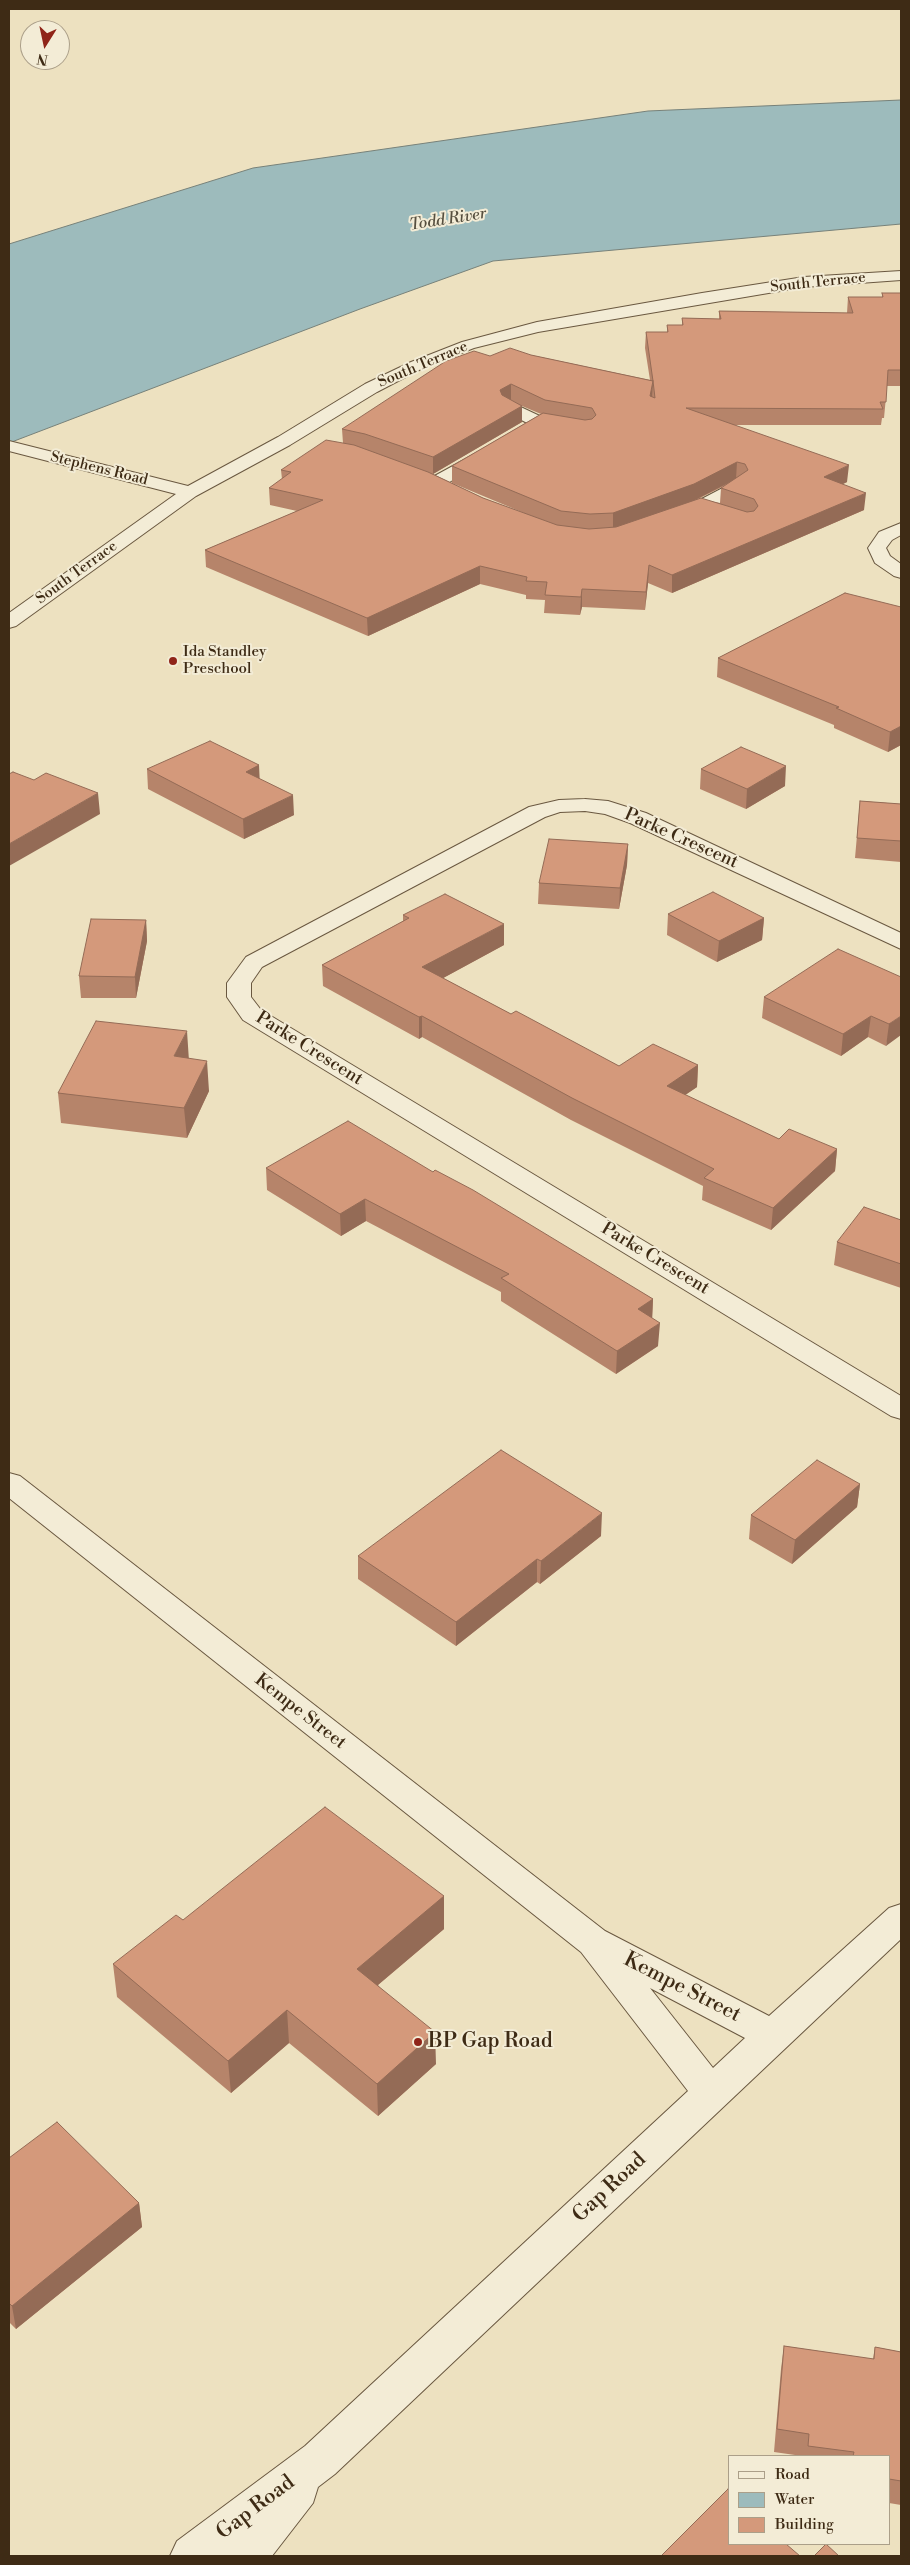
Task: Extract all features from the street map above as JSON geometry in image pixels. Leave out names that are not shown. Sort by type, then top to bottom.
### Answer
[{"type":"street","name":"South Terrace","points":[[9,622],[190,492],[284,441],[371,388],[417,365],[477,342],[537,327],[711,296],[804,282],[901,275]]},
{"type":"street","points":[[510,407],[538,422],[585,430]]},
{"type":"street","points":[[521,432],[538,422]]},
{"type":"street","points":[[284,441],[312,446]]},
{"type":"street","name":"Stephens Road","points":[[9,446],[190,492]]},
{"type":"street","points":[[418,477],[443,486],[496,447]]},
{"type":"street","points":[[657,522],[700,507],[736,486]]},
{"type":"street","points":[[700,507],[719,513]]},
{"type":"street","points":[[901,528],[885,536],[877,548],[882,559],[901,572]]},
{"type":"street","name":"Parke Crescent","points":[[901,942],[638,818],[608,808],[585,805],[559,806],[537,812],[254,962],[239,983],[239,997],[252,1015],[901,1408]]},
{"type":"street","name":"Kempe Street","points":[[9,1483],[643,1983],[773,2035]]},
{"type":"street","name":"Gap Road","points":[[192,2556],[320,2460],[773,2035],[901,1918]]},
{"type":"street","name":"Kempe Street","points":[[643,1983],[712,2094]]},
{"type":"street","name":"Gap Road","points":[[244,2556],[320,2460]]},
{"type":"water","name":"Todd River","points":[[901,100],[901,224],[493,261],[360,309],[9,443],[9,244],[253,168],[648,111]]},
{"type":"building","points":[[882,293],[901,293],[901,370],[888,370],[886,402],[880,402],[883,409],[686,408],[849,465],[824,477],[866,493],[672,575],[649,565],[646,592],[582,589],[581,597],[545,595],[547,582],[526,581],[527,577],[480,566],[367,618],[205,550],[323,500],[269,488],[291,472],[281,470],[326,440],[354,445],[428,472],[483,498],[557,525],[589,529],[616,527],[701,498],[747,512],[754,511],[758,506],[754,499],[721,488],[748,470],[745,464],[737,462],[694,484],[613,513],[590,514],[561,511],[452,466],[543,413],[585,420],[592,419],[596,415],[592,408],[545,400],[511,384],[500,390],[502,395],[522,406],[433,457],[365,434],[342,429],[446,361],[474,351],[490,356],[510,348],[531,355],[653,381],[646,332],[668,332],[667,325],[683,325],[682,318],[721,319],[719,311],[853,313],[848,297],[883,297]],"holes":[[[653,381],[655,398],[650,396]]]},
{"type":"building","points":[[845,593],[901,607],[901,726],[890,732],[836,708],[839,707],[718,658]]},
{"type":"building","points":[[210,741],[259,765],[246,772],[293,795],[243,819],[147,769]]},
{"type":"building","points":[[741,747],[786,766],[747,789],[701,769]]},
{"type":"building","points":[[13,772],[34,780],[46,773],[98,793],[9,844],[9,774]]},
{"type":"building","points":[[860,801],[901,804],[901,841],[857,838]]},
{"type":"building","points":[[549,839],[628,844],[620,888],[539,883]]},
{"type":"building","points":[[713,892],[764,918],[719,941],[668,914]]},
{"type":"building","points":[[445,894],[504,924],[422,967],[511,1014],[516,1011],[619,1066],[653,1044],[698,1065],[667,1086],[779,1139],[789,1129],[837,1149],[773,1208],[704,1178],[714,1169],[572,1098],[422,1016],[419,1017],[322,965],[409,918],[403,915]]},
{"type":"building","points":[[91,919],[146,920],[135,977],[79,976]]},
{"type":"building","points":[[838,949],[901,977],[901,1016],[889,1024],[871,1016],[843,1034],[764,997]]},
{"type":"building","points":[[96,1021],[187,1031],[174,1056],[207,1061],[184,1108],[58,1093]]},
{"type":"building","points":[[348,1121],[433,1172],[435,1170],[473,1190],[653,1299],[638,1309],[660,1323],[617,1351],[501,1278],[509,1274],[365,1199],[340,1214],[266,1168]]},
{"type":"building","points":[[864,1207],[901,1220],[901,1264],[837,1242]]},
{"type":"building","points":[[501,1450],[602,1513],[541,1561],[537,1559],[456,1622],[358,1556]]},
{"type":"building","points":[[817,1460],[860,1484],[795,1540],[751,1515]]},
{"type":"building","points":[[325,1807],[444,1896],[357,1969],[435,2032],[377,2084],[287,2010],[228,2061],[113,1964],[176,1915],[183,1920]]},
{"type":"building","points":[[57,2122],[139,2203],[12,2306],[9,2303],[9,2158]]},
{"type":"building","points":[[784,2346],[874,2359],[875,2347],[901,2352],[901,2481],[890,2479],[890,2455],[853,2455],[854,2452],[808,2446],[809,2434],[777,2429]]},
{"type":"building","points":[[728,2489],[728,2545],[787,2545],[800,2556],[661,2556]]},
{"type":"building","points":[[827,2545],[839,2556],[814,2556]]},
{"type":"place","name":"Ida Standley Preschool","points":[[173,661]]},
{"type":"place","name":"BP Gap Road","points":[[418,2042]]}]
